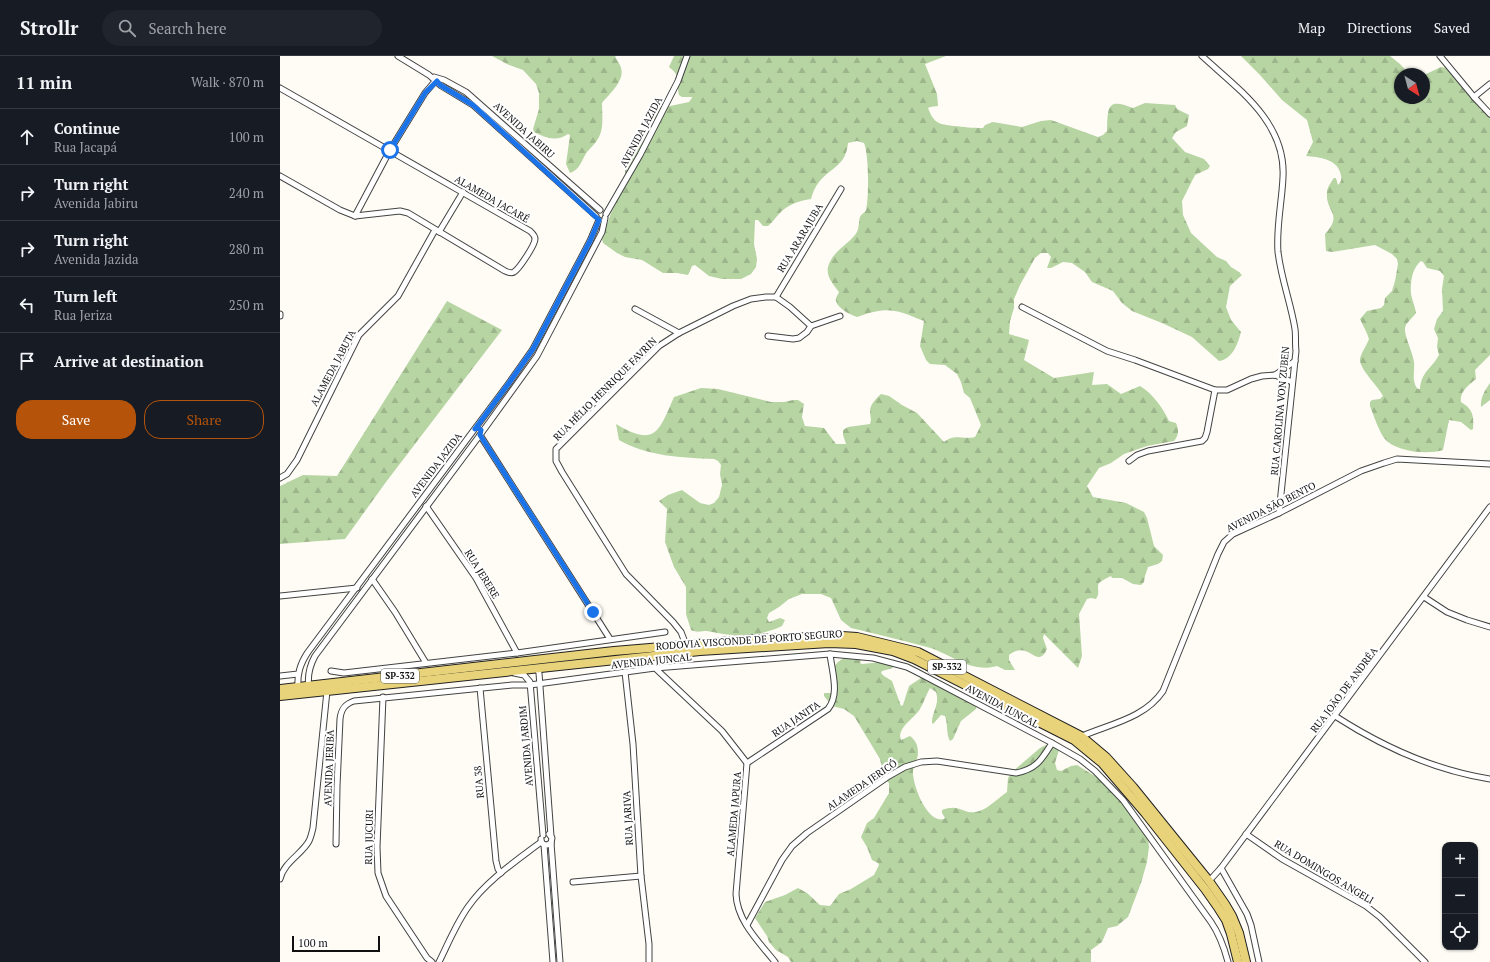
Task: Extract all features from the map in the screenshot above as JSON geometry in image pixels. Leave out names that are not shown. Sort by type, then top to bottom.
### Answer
[{"type":"main road","name":"RODOVIA VISCONDE DE PORTO SEGURO","points":[[520,662],[757,639],[842,636],[857,637],[918,652],[1077,738],[1106,757],[1209,881],[1232,916],[1239,933],[1246,962]]},
{"type":"main road","name":"RODOVIA VISCONDE DE PORTO SEGURO","points":[[508,672],[568,664],[700,651],[829,643],[856,644],[893,651],[914,659],[1077,738],[1115,776],[1205,889],[1226,920],[1238,962]]},
{"type":"main road","name":"SP-332","points":[[280,689],[309,689],[520,662]]},
{"type":"main road","points":[[520,662],[532,663],[537,669]]},
{"type":"main road","name":"SP-332","points":[[309,689],[327,691],[508,672]]},
{"type":"main road","name":"SP-332","points":[[280,696],[298,690]]},
{"type":"street","name":"AVENIDA JABIRU","points":[[398,56],[429,75],[466,92],[605,216]]},
{"type":"street","name":"AVENIDA JAZIDA","points":[[309,689],[308,677],[310,666],[315,656],[537,356],[602,232],[605,216],[640,155],[678,81],[687,56]]},
{"type":"street","name":"RUA CAROLINA VON ZUBEN","points":[[1202,56],[1262,114],[1272,129],[1279,144],[1283,159],[1278,252],[1295,330],[1295,361],[1279,513]]},
{"type":"street","points":[[1440,56],[1490,114]]},
{"type":"street","name":"AVENIDA JABIRU","points":[[437,79],[440,85],[473,105],[597,218]]},
{"type":"street","points":[[355,216],[390,150],[425,93],[437,79]]},
{"type":"street","points":[[1474,97],[1490,84]]},
{"type":"street","name":"ALAMEDA JACARÉ","points":[[280,88],[530,231],[534,234],[535,241],[524,260],[518,268],[511,273],[505,271],[408,213],[400,211],[355,216],[340,210],[280,176]]},
{"type":"street","name":"RUA ARARAJUBA","points":[[776,297],[840,189]]},
{"type":"street","name":"ALAMEDA JABUTA","points":[[280,478],[287,474],[297,460],[359,335],[398,296],[437,231],[463,192]]},
{"type":"street","name":"AVENIDA JAZIDA","points":[[298,690],[298,674],[300,664],[308,652],[533,349],[590,241],[597,218],[597,212],[600,210]]},
{"type":"street","points":[[597,218],[605,216]]},
{"type":"street","points":[[776,297],[790,307],[811,326]]},
{"type":"street","name":"RUA HÉLIO HENRIQUE FAVRIN","points":[[686,645],[681,632],[673,622],[626,574],[562,472],[556,460],[556,450],[559,445],[659,346],[679,333],[751,299],[776,297]]},
{"type":"street","points":[[1022,307],[1107,351],[1215,390],[1227,390],[1251,379],[1262,376],[1275,375],[1292,382]]},
{"type":"street","points":[[635,309],[679,333]]},
{"type":"street","points":[[768,336],[792,339],[799,338],[811,326],[840,316]]},
{"type":"street","points":[[1275,375],[1295,361]]},
{"type":"street","points":[[1129,461],[1137,455],[1148,451],[1202,441],[1208,428],[1215,390]]},
{"type":"street","points":[[474,430],[480,429],[480,435],[610,639]]},
{"type":"street","name":"AVENIDA SÃO BENTO","points":[[1077,738],[1131,718],[1149,707],[1157,699],[1163,691],[1218,554],[1224,542],[1233,534],[1279,513],[1361,471],[1398,459],[1490,464]]},
{"type":"street","name":"RUA JERERE","points":[[420,501],[421,507],[427,506],[476,578],[517,653]]},
{"type":"street","name":"RUA JOÃO DE ANDRÉA","points":[[1209,881],[1221,868],[1336,716],[1490,507]]},
{"type":"street","points":[[372,579],[395,612],[426,663]]},
{"type":"street","points":[[280,596],[366,588]]},
{"type":"street","points":[[1424,597],[1447,612],[1490,627]]},
{"type":"street","points":[[331,671],[344,673],[517,653],[665,632]]},
{"type":"street","name":"AVENIDA JUNCAL","points":[[354,701],[480,688],[530,685],[655,668],[830,654],[873,658],[907,667],[1052,743],[1080,759],[1095,771],[1123,800],[1219,934],[1228,962]]},
{"type":"street","name":"RUA JANITA","points":[[746,763],[828,709],[835,693],[830,654]]},
{"type":"street","name":"ALAMEDA JAPURA","points":[[655,668],[722,731],[746,763],[746,783],[736,894],[738,910],[747,925],[775,962]]},
{"type":"street","name":"AVENIDA JARDIM","points":[[537,669],[539,673],[551,836]]},
{"type":"street","points":[[508,672],[524,675],[529,679],[530,685]]},
{"type":"street","name":"RUA JARIVA","points":[[625,672],[633,744],[641,876],[649,944],[649,962]]},
{"type":"street","points":[[280,676],[298,674]]},
{"type":"street","name":"AVENIDA JARDIM","points":[[530,685],[543,835]]},
{"type":"street","name":"RUA 38","points":[[480,688],[496,861],[498,869],[501,873]]},
{"type":"street","points":[[280,879],[281,875],[292,859],[309,841],[313,828],[327,691]]},
{"type":"street","name":"RUA JUCURI","points":[[383,697],[377,847],[378,873],[386,896],[432,962]]},
{"type":"street","name":"AVENIDA JERIBA","points":[[336,844],[336,786],[340,719],[344,706],[354,701]]},
{"type":"street","points":[[1336,716],[1362,733],[1406,756],[1469,776],[1490,779]]},
{"type":"street","name":"ALAMEDA JERICÓ","points":[[747,925],[782,860],[792,846],[807,833],[888,776],[905,766],[921,762],[937,761],[1016,773],[1026,771],[1035,766],[1042,759],[1052,743]]},
{"type":"street","points":[[553,962],[543,843],[543,835],[546,834],[551,836],[552,841],[560,962]]},
{"type":"street","name":"RUA DOMINGOS ANGELI","points":[[1246,834],[1282,859],[1366,906],[1380,917],[1425,962]]},
{"type":"street","points":[[439,962],[450,938],[468,907],[484,889],[501,873],[543,843],[547,845],[551,843]]},
{"type":"street","points":[[1221,868],[1251,925],[1259,962]]},
{"type":"street","points":[[573,882],[641,876]]},
{"type":"green space","points":[[492,56],[616,56],[615,57],[622,73],[616,87],[602,103],[601,133],[573,172],[570,173],[566,164],[570,135],[568,134],[560,138],[551,138],[534,132],[533,129],[539,109],[539,93],[536,84],[523,70]]},
{"type":"green space","points":[[674,56],[946,56],[925,64],[937,94],[938,106],[928,108],[932,117],[944,125],[983,128],[985,125],[993,122],[1022,127],[1041,121],[1051,120],[1098,137],[1107,131],[1109,111],[1113,104],[1133,108],[1145,103],[1175,105],[1177,109],[1189,115],[1187,126],[1176,132],[1172,138],[1185,152],[1204,159],[1210,166],[1208,169],[1195,175],[1182,201],[1183,215],[1191,233],[1217,257],[1226,261],[1231,267],[1242,275],[1230,286],[1226,307],[1231,320],[1241,332],[1231,354],[1224,360],[1219,361],[1192,337],[1132,311],[1122,303],[1113,291],[1092,282],[1085,272],[1072,263],[1063,262],[1051,268],[1047,268],[1051,257],[1048,253],[1041,253],[1035,258],[1014,299],[1014,308],[1010,321],[1009,334],[1029,340],[1024,360],[1054,378],[1094,372],[1092,385],[1107,384],[1121,394],[1140,386],[1153,397],[1164,411],[1169,421],[1176,423],[1178,428],[1178,435],[1174,441],[1147,446],[1124,454],[1111,463],[1099,468],[1087,486],[1093,497],[1126,503],[1144,512],[1154,546],[1163,555],[1162,561],[1148,567],[1144,582],[1141,585],[1133,584],[1122,578],[1112,578],[1111,576],[1099,583],[1096,599],[1087,599],[1079,614],[1082,656],[1078,668],[1044,634],[1043,638],[1047,649],[1040,657],[1022,650],[1016,651],[1009,655],[1009,660],[1015,670],[1005,670],[997,666],[987,668],[969,665],[927,647],[851,628],[841,620],[831,598],[821,594],[802,594],[789,599],[769,613],[767,618],[769,622],[780,618],[785,620],[782,626],[768,631],[738,635],[691,630],[686,614],[686,587],[674,567],[665,542],[667,509],[659,501],[668,495],[682,490],[700,503],[709,505],[714,503],[719,497],[722,485],[720,474],[721,465],[714,459],[665,455],[641,450],[619,440],[616,424],[640,435],[648,435],[660,427],[674,397],[701,388],[718,389],[771,402],[798,400],[804,404],[802,417],[805,426],[824,428],[836,444],[846,444],[843,430],[848,427],[870,424],[871,406],[881,394],[889,396],[917,413],[944,442],[955,437],[975,437],[981,425],[970,398],[964,393],[957,374],[945,365],[930,364],[926,360],[920,346],[924,321],[891,310],[876,311],[857,317],[848,313],[837,304],[836,298],[839,292],[829,277],[828,267],[836,253],[857,233],[860,217],[866,210],[868,176],[867,156],[864,143],[857,141],[848,143],[847,151],[844,157],[837,166],[819,182],[811,199],[790,205],[768,226],[763,226],[758,220],[755,220],[754,244],[757,259],[756,267],[751,274],[741,279],[722,279],[709,276],[695,265],[692,266],[688,275],[663,273],[642,260],[625,257],[617,253],[603,243],[602,239],[611,213],[623,189],[625,182],[625,167],[653,127],[656,109],[689,102],[692,98],[682,97],[679,95],[676,74],[669,67]]},
{"type":"green space","points":[[1241,56],[1390,56],[1404,68],[1394,68],[1394,104],[1430,104],[1430,72],[1441,67],[1448,68],[1459,79],[1481,110],[1490,115],[1490,355],[1475,370],[1476,379],[1465,389],[1461,398],[1461,402],[1468,407],[1472,413],[1473,429],[1471,430],[1461,422],[1449,420],[1443,450],[1420,452],[1403,449],[1389,443],[1380,431],[1370,406],[1370,402],[1372,400],[1380,399],[1383,396],[1366,373],[1361,363],[1360,359],[1369,339],[1360,319],[1367,311],[1381,308],[1384,305],[1385,298],[1392,291],[1395,281],[1398,264],[1397,259],[1392,254],[1375,245],[1332,252],[1326,251],[1325,234],[1333,222],[1332,213],[1327,199],[1327,190],[1334,178],[1336,178],[1338,185],[1339,184],[1341,179],[1340,172],[1331,161],[1306,156],[1313,142],[1307,120],[1282,100]],"holes":[[[1421,261],[1427,268],[1440,271],[1444,276],[1442,289],[1443,311],[1437,319],[1434,329],[1438,338],[1437,347],[1439,355],[1422,378],[1420,389],[1418,389],[1415,383],[1414,362],[1405,328],[1416,313],[1411,294],[1412,276]]]},
{"type":"green space","points":[[447,301],[502,330],[386,482],[345,539],[280,544],[280,486],[303,475],[337,476]]},
{"type":"green space","points":[[1490,383],[1490,400],[1481,407],[1482,397]]},
{"type":"green space","points":[[844,658],[857,658],[861,660],[860,663],[862,664],[883,662],[892,666],[893,668],[882,671],[881,673],[892,681],[901,706],[903,705],[909,686],[921,678],[926,677],[977,703],[976,709],[961,721],[953,739],[950,741],[945,716],[941,715],[933,724],[932,723],[937,697],[936,692],[930,688],[918,712],[901,731],[901,740],[910,736],[916,743],[918,755],[913,771],[915,785],[926,809],[938,819],[945,818],[942,810],[948,808],[957,808],[968,812],[976,812],[988,806],[1007,792],[1008,778],[1012,772],[1040,748],[1053,744],[1059,750],[1055,763],[1057,770],[1061,771],[1077,765],[1106,783],[1133,811],[1148,838],[1149,847],[1147,862],[1128,917],[1117,926],[1108,928],[1102,942],[1091,950],[1091,962],[791,962],[788,957],[776,950],[769,942],[767,936],[755,918],[765,902],[785,895],[798,888],[807,893],[820,905],[830,906],[839,894],[851,889],[874,875],[879,865],[872,860],[861,837],[867,823],[874,818],[889,793],[889,783],[879,773],[882,768],[880,759],[854,716],[844,709],[832,706],[824,696],[824,693],[833,692],[833,668]]},
{"type":"route","points":[[390,150],[425,93],[437,81],[440,85],[482,112],[599,220],[590,241],[533,349],[475,429],[478,428],[481,430],[482,432],[480,435],[593,612]]}]
